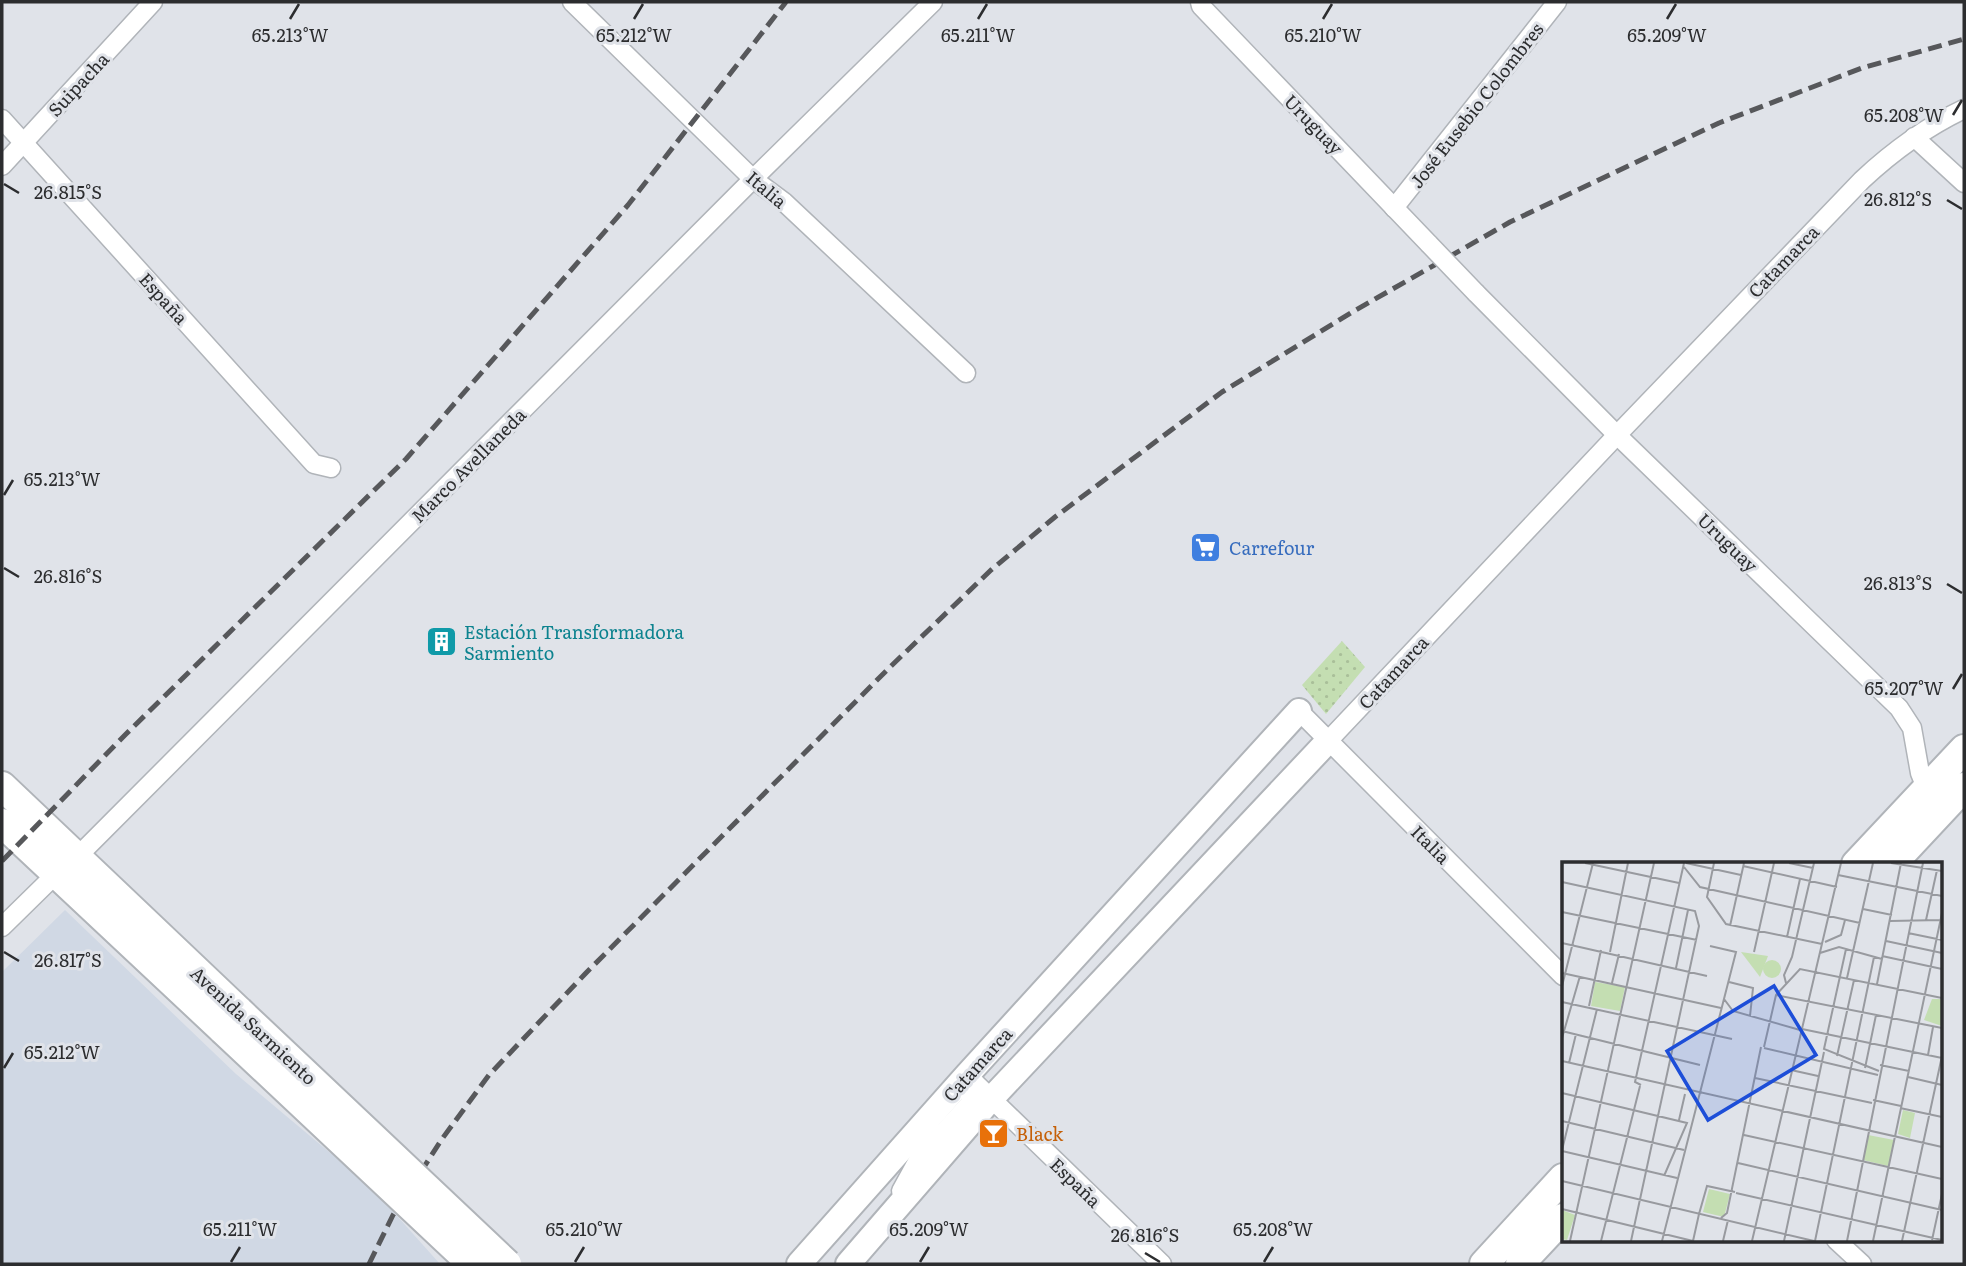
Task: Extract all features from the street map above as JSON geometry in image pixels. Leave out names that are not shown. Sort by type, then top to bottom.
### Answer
[{"type":"main road","name":"Catamarca","points":[[848,1264],[883,1225],[978,1086],[1300,712]]},
{"type":"main road","name":"Catamarca","points":[[799,1264],[1328,741]]},
{"type":"main road","points":[[1857,862],[1964,749]]},
{"type":"main road","name":"Avenida Sarmiento","points":[[2,786],[66,866],[231,1021],[507,1264]]},
{"type":"main road","points":[[1893,862],[1959,792]]},
{"type":"main road","name":"Avenida Sarmiento","points":[[2,823],[66,866]]},
{"type":"main road","name":"Avenida Sarmiento","points":[[231,1021],[472,1264]]},
{"type":"main road","points":[[1484,1264],[1562,1179]]},
{"type":"main road","points":[[1520,1264],[1562,1219]]},
{"type":"street","name":"Suipacha","points":[[2,166],[153,2]]},
{"type":"street","name":"Italia","points":[[572,2],[753,179],[784,202],[966,373]]},
{"type":"street","name":"Marco Avellaneda","points":[[2,927],[933,2]]},
{"type":"street","name":"Uruguay","points":[[1200,2],[1476,293],[1617,435],[1899,708],[1912,728],[1920,773],[1926,788]]},
{"type":"street","name":"José Eusebio Colombres","points":[[1394,208],[1557,2]]},
{"type":"street","name":"Catamarca","points":[[1328,741],[1862,180],[1885,158],[1914,137],[1964,109]]},
{"type":"street","name":"España","points":[[2,119],[314,464],[331,468]]},
{"type":"street","points":[[1914,137],[1964,183]]},
{"type":"street","name":"Italia","points":[[1300,712],[1562,975]]},
{"type":"street","points":[[1926,788],[1959,792]]},
{"type":"street","name":"España","points":[[978,1086],[1162,1264]]},
{"type":"street","points":[[1838,1242],[1862,1264]]},
{"type":"shaded area","points":[[65,910],[236,1074],[372,1188],[440,1264],[2,1264],[2,972]]},
{"type":"green space","points":[[1342,641],[1365,667],[1326,714],[1302,685]]},
{"type":"railway","points":[[2,861],[126,734],[406,459],[628,205],[786,2]]},
{"type":"railway","points":[[369,1264],[393,1215],[442,1139],[489,1075],[585,974],[888,669],[991,570],[1055,517],[1222,392],[1354,311],[1510,222],[1719,123],[1862,68],[1964,39]]},
{"type":"place","name":"Carrefour","points":[[1206,547]]},
{"type":"place","name":"Estación Transformadora Sarmiento","points":[[441,641]]},
{"type":"place","name":"Black","points":[[993,1133]]}]
